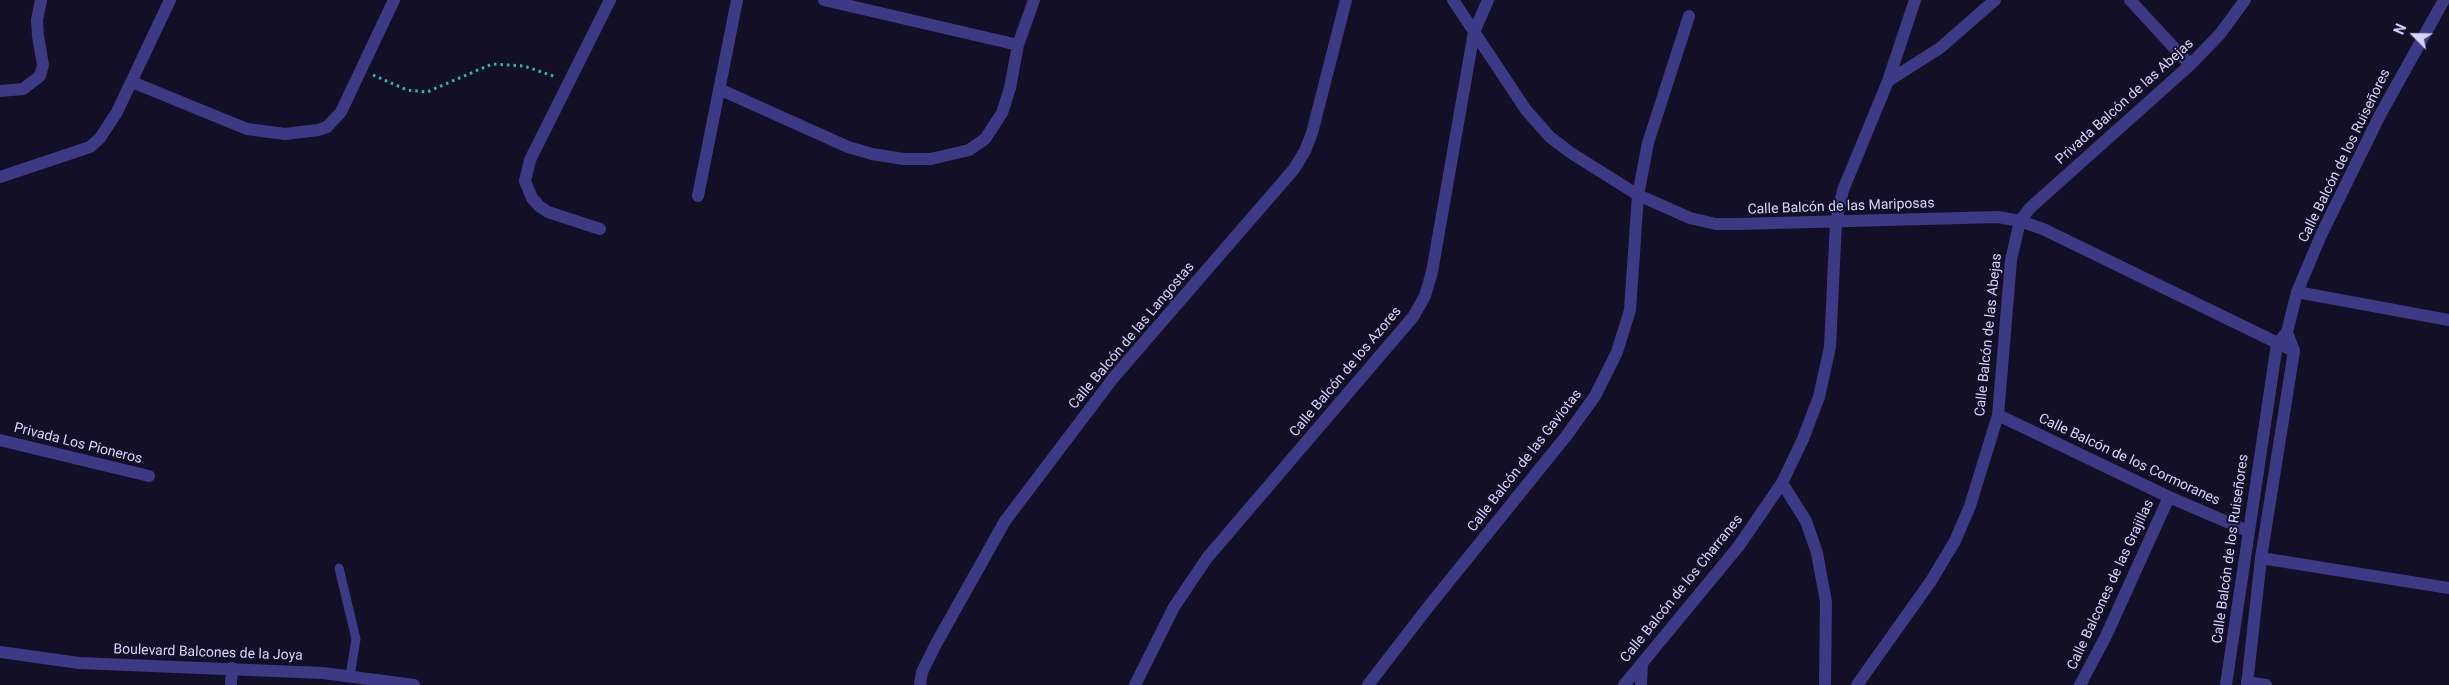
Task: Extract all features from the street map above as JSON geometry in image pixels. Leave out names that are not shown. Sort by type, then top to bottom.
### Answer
[{"type":"street","points":[[0,91],[23,89],[40,76],[43,65],[37,20],[41,0]]},
{"type":"street","points":[[0,177],[90,147],[100,138],[117,112],[170,0]]},
{"type":"street","points":[[132,82],[229,124],[264,133],[304,133],[318,130],[327,127],[341,112],[394,0]]},
{"type":"street","points":[[600,229],[543,209],[532,198],[525,181],[530,160],[610,0]]},
{"type":"street","points":[[698,196],[737,0]]},
{"type":"street","points":[[824,0],[1018,45]]},
{"type":"street","points":[[720,89],[848,147],[872,154],[904,159],[931,159],[969,150],[985,139],[994,128],[1010,88],[1018,45],[1034,0]]},
{"type":"street","name":"Calle Balcón de las Langostas","points":[[920,685],[922,672],[936,644],[1005,521],[1114,377],[1294,169],[1305,151],[1312,132],[1346,0]]},
{"type":"street","name":"Calle Balcón de las Mariposas","points":[[1453,0],[1526,110],[1545,132],[1571,153],[1638,195],[1690,218],[1716,224],[1998,217],[2043,229],[2294,351]]},
{"type":"street","name":"Calle Balcón de los Azores","points":[[1135,685],[1174,607],[1207,558],[1413,317],[1425,296],[1432,272],[1474,32],[1488,0]]},
{"type":"street","name":"Calle Balcón de los Charranes","points":[[1624,685],[1738,547],[1782,483],[1803,439],[1818,397],[1830,347],[1836,222],[1843,190],[1888,81],[1915,0]]},
{"type":"street","points":[[1888,81],[1940,48],[1995,0]]},
{"type":"street","points":[[2130,0],[2190,65]]},
{"type":"street","name":"Privada Balcón de las Abejas","points":[[2020,222],[2030,208],[2190,65],[2220,34],[2245,0]]},
{"type":"street","name":"Calle Balcón de los Ruiseñores","points":[[2226,685],[2277,344],[2287,332],[2298,292],[2322,233],[2380,115],[2444,0]]},
{"type":"street","name":"Calle Balcón de las Gaviotas","points":[[1368,685],[1567,435],[1595,396],[1617,352],[1630,310],[1638,195],[1648,142],[1689,16]]},
{"type":"street","name":"Calle Balcón de las Abejas","points":[[1857,685],[1931,582],[1955,541],[1970,506],[1998,415],[2011,260],[2020,222]]},
{"type":"street","points":[[2298,292],[2449,320]]},
{"type":"street","points":[[2266,685],[2247,684],[2261,558],[2294,351],[2287,332]]},
{"type":"street","name":"Calle Balcón de los Cormoranes","points":[[1998,415],[2169,497],[2248,531]]},
{"type":"street","name":"Privada Los Pioneros","points":[[0,440],[149,476]]},
{"type":"street","points":[[1782,483],[1806,521],[1817,553],[1826,602],[1825,685]]},
{"type":"street","name":"Calle Balcones de las Grajillas","points":[[2080,685],[2106,636],[2169,497]]},
{"type":"street","points":[[2261,558],[2449,588]]},
{"type":"street","name":"Boulevard Balcones de la Joya","points":[[0,652],[79,663],[232,668],[350,676],[414,685]]},
{"type":"street","points":[[1641,685],[1642,664]]},
{"type":"street","points":[[231,685],[232,668]]},
{"type":"lane","points":[[339,568],[356,639],[350,676]]},
{"type":"path","points":[[362,70],[407,90],[427,92],[492,64],[524,66],[570,82]]}]
